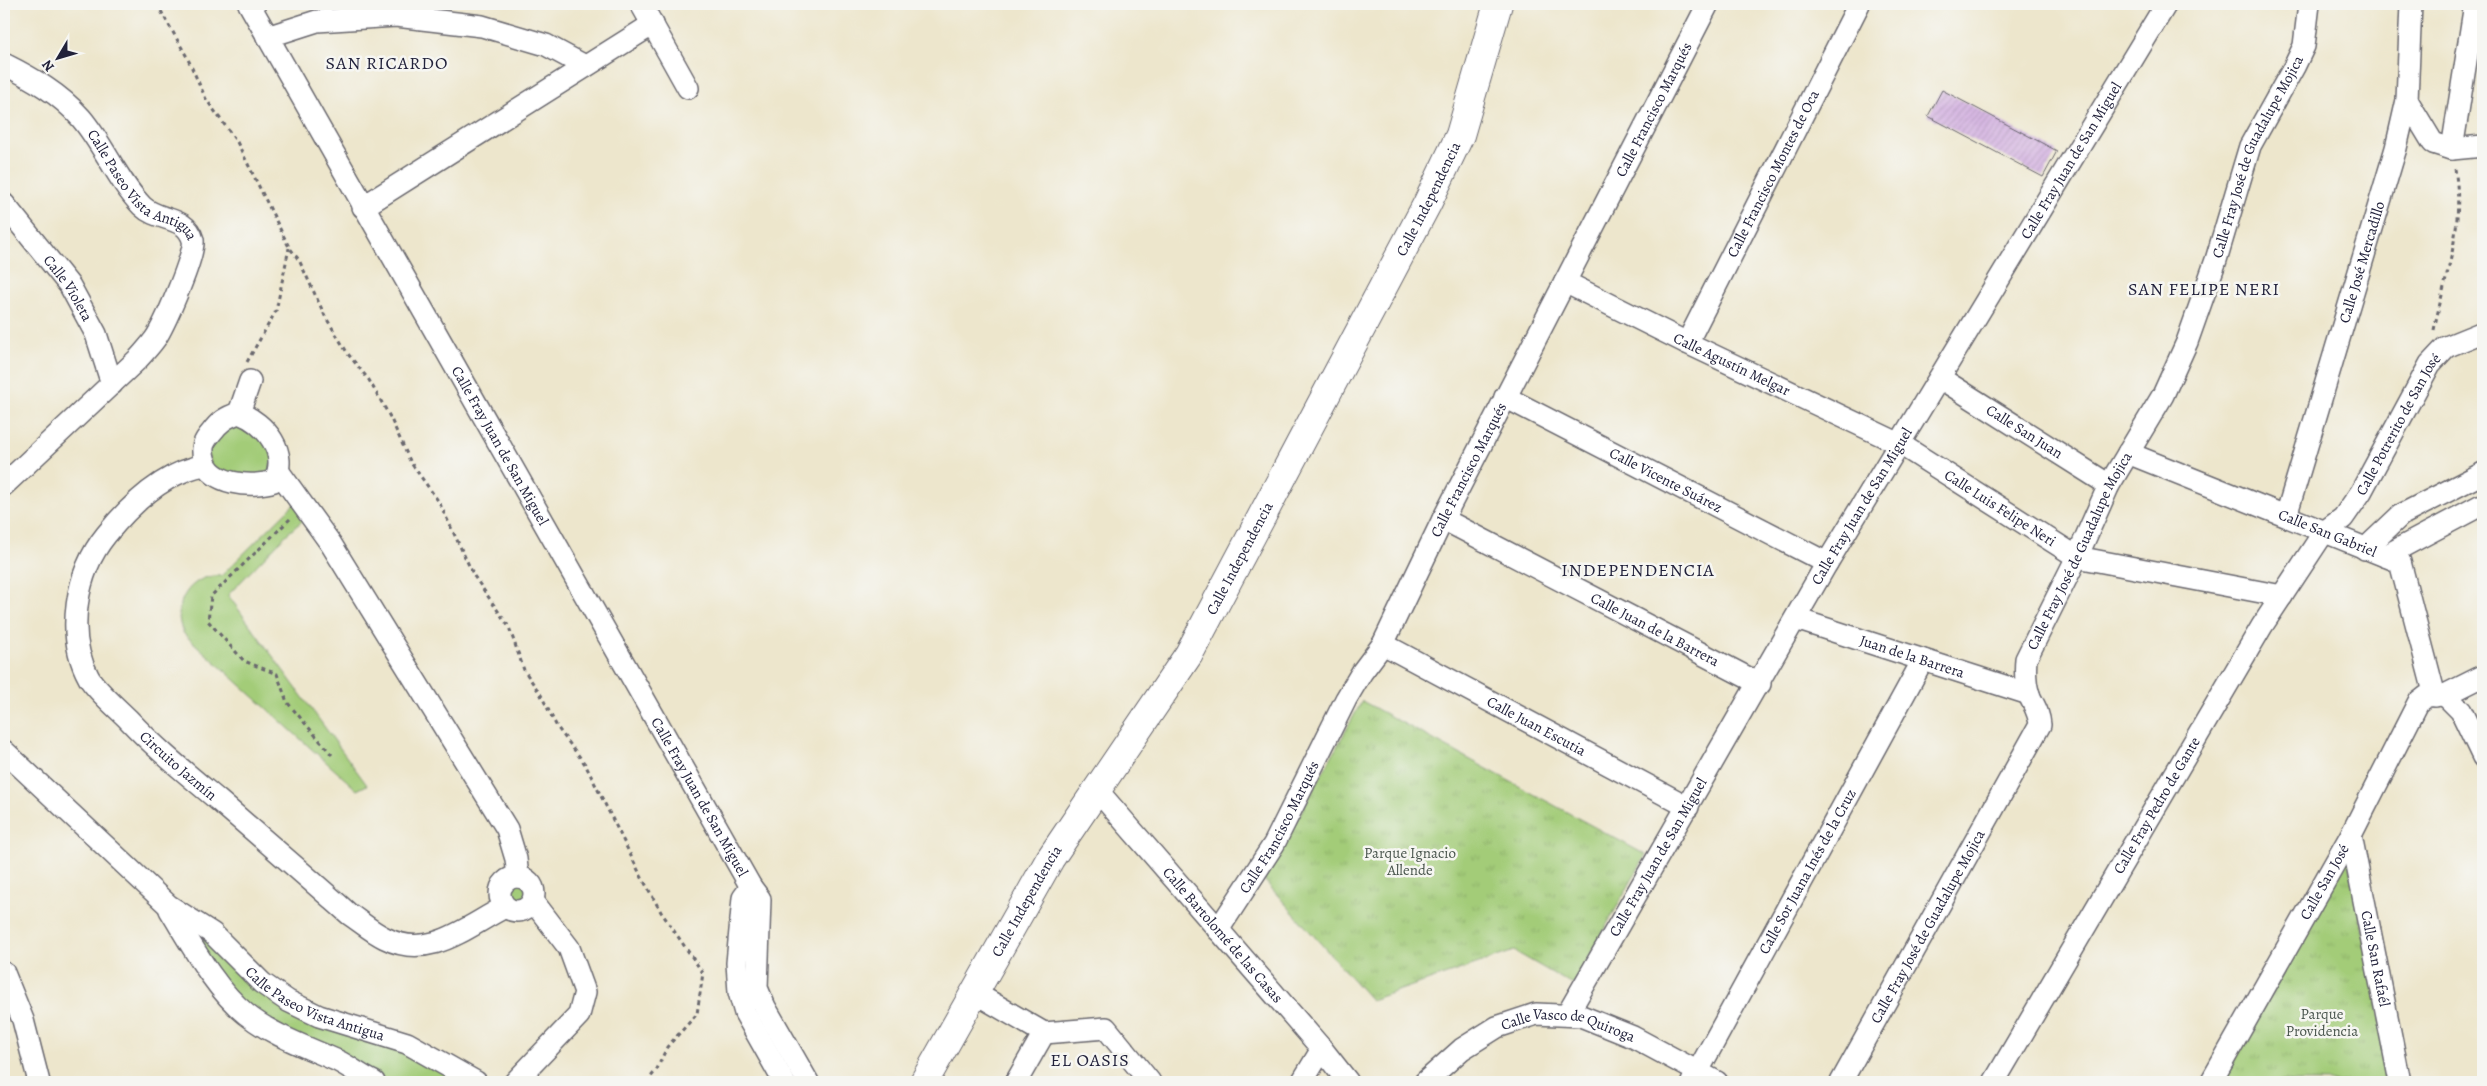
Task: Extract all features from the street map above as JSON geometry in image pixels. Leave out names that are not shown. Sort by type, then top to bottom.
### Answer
[{"type":"street","name":"Calle Fray Juan de San Miguel","points":[[249,4],[751,887],[743,898],[738,963],[748,990],[808,1082]]},
{"type":"street","points":[[641,4],[688,88]]},
{"type":"street","name":"Calle Independencia","points":[[924,1082],[1050,859],[1189,654],[1427,204],[1460,135],[1498,4]]},
{"type":"street","name":"Calle Francisco Marqués","points":[[1218,930],[1274,844],[1346,699],[1362,672],[1384,644],[1443,519],[1708,4]]},
{"type":"street","name":"Calle Francisco Montes de Oca","points":[[1687,344],[1859,4]]},
{"type":"street","name":"Calle Fray Juan de San Miguel","points":[[1567,1015],[1760,684],[1827,563],[2166,4]]},
{"type":"street","name":"Calle Fray José de Guadalupe Mojica","points":[[1841,1082],[2040,725],[2040,713],[2029,694],[2025,676],[2026,659],[2078,557],[2109,485],[2163,395],[2187,342],[2216,260],[2250,146],[2294,68],[2304,46],[2309,4]]},
{"type":"street","name":"Calle José Mercadillo","points":[[2286,516],[2394,157],[2406,100],[2411,4]]},
{"type":"street","points":[[2452,149],[2475,4]]},
{"type":"street","points":[[268,37],[317,21],[396,16],[482,26],[546,45],[585,66]]},
{"type":"street","points":[[363,207],[652,24]]},
{"type":"street","name":"Calle Paseo Vista Antigua","points":[[4,64],[41,83],[81,118],[133,196],[149,213],[179,222],[187,227],[194,242],[185,274],[157,336],[138,359],[4,486]]},
{"type":"street","points":[[2406,100],[2433,144],[2452,149],[2483,146]]},
{"type":"street","name":"Calle Violeta","points":[[4,204],[70,286],[96,334],[112,384]]},
{"type":"street","name":"Calle Agustín Melgar","points":[[1565,282],[1687,344],[1900,444]]},
{"type":"street","name":"Calle Potrerito de San José","points":[[2324,532],[2342,518],[2361,492],[2430,364],[2446,347],[2483,332]]},
{"type":"street","name":"Calle San Juan","points":[[1940,378],[2109,485]]},
{"type":"street","points":[[239,413],[250,380]]},
{"type":"street","name":"Calle Vicente Suárez","points":[[1506,397],[1827,563]]},
{"type":"street","points":[[239,413],[254,418],[273,441],[281,460],[279,472],[274,481],[263,484],[227,481],[212,473],[205,464],[202,450],[205,439],[226,417],[239,413]]},
{"type":"street","name":"Calle Luis Felipe Neri","points":[[1900,444],[2078,557],[2282,596]]},
{"type":"street","name":"Calle San Gabriel","points":[[2128,453],[2400,562],[2440,696],[2461,711],[2483,757]]},
{"type":"street","name":"Circuito Jazmín","points":[[205,464],[191,467],[154,488],[125,510],[99,544],[83,578],[75,612],[80,651],[89,679],[147,739],[349,914],[385,939],[407,946],[434,945],[456,936],[505,907]]},
{"type":"street","points":[[279,472],[330,544],[507,829],[516,859],[518,877]]},
{"type":"street","points":[[2375,552],[2401,516],[2483,473]]},
{"type":"street","points":[[2375,552],[2483,504]]},
{"type":"street","name":"Calle Juan de la Barrera","points":[[1443,519],[1760,684]]},
{"type":"street","name":"Calle Fray Pedro de Gante","points":[[1994,1082],[2262,626],[2324,532]]},
{"type":"street","name":"Juan de la Barrera","points":[[1796,619],[2029,694]]},
{"type":"street","name":"Calle Juan Escutia","points":[[1384,644],[1688,807]]},
{"type":"street","name":"Calle Sor Juana Inés de la Cruz","points":[[1695,1077],[1923,660]]},
{"type":"street","name":"Calle San José","points":[[2211,1082],[2351,834],[2418,704],[2427,696],[2440,696],[2483,676]]},
{"type":"street","name":"Calle Paseo Vista Antigua","points":[[4,751],[168,905],[212,933],[262,983],[288,1001],[319,1016],[407,1043],[476,1082]]},
{"type":"street","name":"Calle Bartolomé de las Casas","points":[[1097,790],[1322,1049],[1348,1082]]},
{"type":"street","name":"Calle San Rafaél","points":[[2351,834],[2400,1082]]},
{"type":"street","points":[[518,877],[528,880],[532,885],[535,896],[534,901],[524,911],[511,911],[505,907],[500,898],[501,888],[508,879],[518,877]]},
{"type":"street","points":[[515,1082],[579,1015],[585,992],[569,948],[534,901]]},
{"type":"street","name":"Calle Paseo Vista Antigua","points":[[168,905],[202,960],[228,996],[246,1014],[299,1045],[339,1062],[374,1082]]},
{"type":"street","points":[[4,973],[22,1020],[39,1082]]},
{"type":"street","name":"Calle Fray Juan de San Miguel","points":[[748,990],[746,1013],[784,1082]]},
{"type":"street","points":[[975,993],[1044,1033],[1106,1028],[1150,1082]]},
{"type":"street","name":"Calle Vasco de Quiroga","points":[[1425,1082],[1462,1048],[1497,1027],[1536,1014],[1581,1016],[1633,1037],[1695,1077],[1717,1082]]},
{"type":"street","points":[[1016,1082],[1044,1033]]},
{"type":"street","points":[[1302,1082],[1322,1049]]},
{"type":"path","points":[[157,4],[188,57],[206,99],[237,142],[289,247],[295,254],[326,316],[348,354],[369,380],[390,417],[411,464],[439,502],[474,576],[509,627],[524,670],[541,696],[557,727],[585,764],[661,912],[703,974],[697,1014],[667,1047],[657,1069],[647,1082]]},
{"type":"path","points":[[2430,364],[2440,299],[2452,262],[2458,218],[2458,183],[2452,149]]},
{"type":"path","points":[[250,380],[245,366],[276,311],[289,247]]},
{"type":"path","points":[[287,260],[295,254]]},
{"type":"path","points":[[303,507],[211,596],[208,621],[244,661],[277,674],[287,702],[332,755]]},
{"type":"green space","points":[[226,417],[273,441],[274,481],[212,473],[205,439]]},
{"type":"green space","points":[[298,500],[309,515],[287,534],[228,595],[367,785],[357,790],[184,634],[180,624],[179,613],[181,603],[185,594],[192,586],[200,580],[221,576]]},
{"type":"green space","name":"Parque Ignacio Allende","points":[[1362,701],[1646,855],[1573,985],[1514,951],[1371,1000],[1264,880]]},
{"type":"green space","name":"Parque Providencia","points":[[2348,855],[2393,1082],[2220,1082]]},
{"type":"green space","points":[[517,877],[524,878],[529,882],[533,887],[533,901],[529,906],[524,910],[517,911],[510,910],[505,906],[501,901],[500,894],[501,887],[505,882],[510,878]]},
{"type":"green space","points":[[168,905],[262,983],[475,1082],[374,1082],[246,1014]]},
{"type":"building","points":[[1942,90],[2057,151],[2043,177],[1928,116]]},
{"type":"district","name":"SAN RICARDO","points":[[387,63]]},
{"type":"district","name":"SAN FELIPE NERI","points":[[2204,289]]},
{"type":"district","name":"INDEPENDENCIA","points":[[1638,570]]},
{"type":"district","name":"EL OASIS","points":[[1090,1060]]}]
